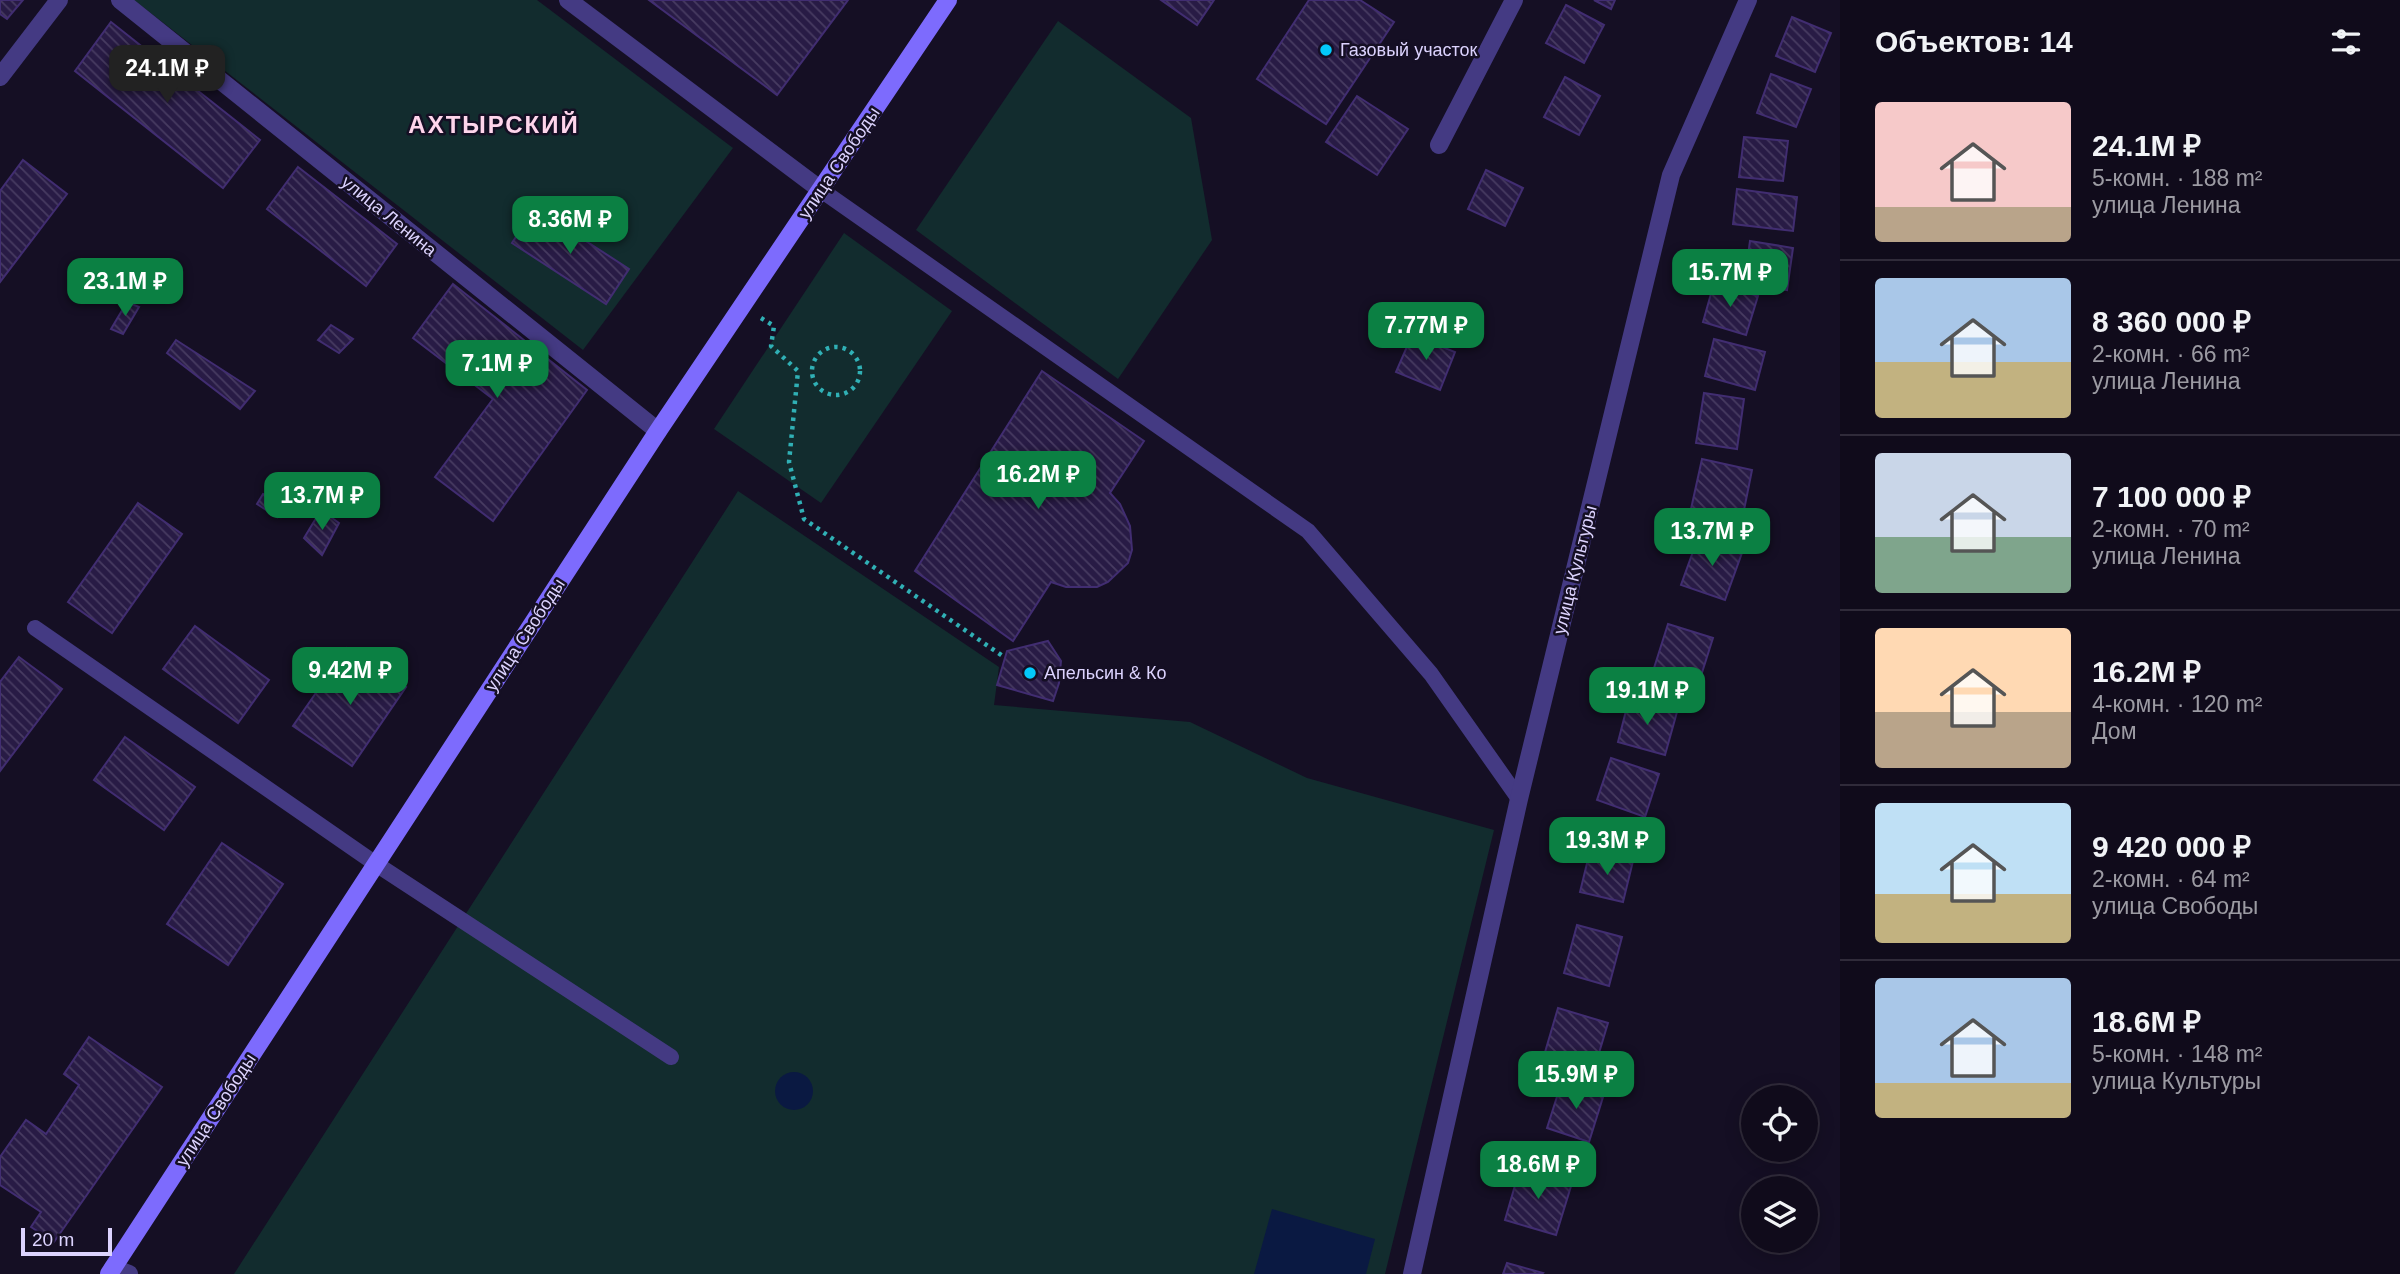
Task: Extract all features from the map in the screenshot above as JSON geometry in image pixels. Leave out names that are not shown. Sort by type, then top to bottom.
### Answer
[{"type":"street","points":[[0,77],[59,0]]},
{"type":"street","name":"улица Ленина","points":[[120,0],[658,431]]},
{"type":"street","points":[[568,0],[821,190]]},
{"type":"street","name":"улица Свободы","points":[[117,1272],[376,864],[658,431],[948,0]]},
{"type":"street","points":[[1439,145],[1514,0]]},
{"type":"street","name":"улица Культуры","points":[[1412,1274],[1519,799],[1671,176],[1748,0]]},
{"type":"lane","points":[[821,190],[1308,531],[1432,674],[1519,799]]},
{"type":"lane","points":[[35,628],[376,864],[671,1057]]},
{"type":"path","points":[[743,305],[774,326],[771,345],[798,371],[789,462],[804,519],[1004,657]]},
{"type":"path","points":[[826,349],[847,349],[860,366],[857,384],[847,393],[829,394],[821,390],[814,381],[813,363],[818,354],[826,349]]},
{"type":"green space","points":[[134,0],[537,0],[733,148],[583,350]]},
{"type":"green space","points":[[1058,21],[1191,118],[1212,240],[1118,379],[916,230]]},
{"type":"green space","points":[[844,233],[952,311],[821,503],[714,429]]},
{"type":"green space","points":[[738,491],[999,667],[994,705],[1190,722],[1307,778],[1494,830],[1385,1274],[234,1274]]},
{"type":"water","points":[[794,1072],[808,1077],[813,1091],[808,1105],[794,1110],[780,1105],[775,1091],[780,1077]]},
{"type":"water","points":[[1272,1209],[1375,1239],[1366,1274],[1254,1274]]},
{"type":"building","points":[[0,0],[23,0],[7,19],[0,14]]},
{"type":"building","points":[[649,0],[848,0],[777,95]]},
{"type":"building","points":[[1161,0],[1214,0],[1197,25]]},
{"type":"building","name":"Газовый участок","points":[[1309,0],[1360,0],[1394,22],[1326,124],[1257,79]]},
{"type":"building","points":[[1594,0],[1615,0],[1611,9]]},
{"type":"building","points":[[1566,5],[1604,25],[1584,63],[1546,43]]},
{"type":"building","points":[[1792,17],[1831,33],[1815,72],[1776,56]]},
{"type":"building","points":[[111,22],[260,140],[223,188],[75,71]]},
{"type":"building","points":[[1771,74],[1811,89],[1796,127],[1757,113]]},
{"type":"building","points":[[1565,77],[1600,96],[1579,135],[1544,117]]},
{"type":"building","points":[[1357,96],[1408,129],[1377,175],[1326,142]]},
{"type":"building","points":[[1744,137],[1788,141],[1783,181],[1739,177]]},
{"type":"building","points":[[23,160],[67,194],[0,282],[0,191]]},
{"type":"building","points":[[298,167],[397,244],[366,286],[267,209]]},
{"type":"building","points":[[1486,170],[1523,188],[1505,226],[1468,209]]},
{"type":"building","points":[[1737,189],[1797,197],[1793,231],[1733,224]]},
{"type":"building","points":[[535,208],[629,269],[606,304],[512,243]]},
{"type":"building","points":[[1750,241],[1793,248],[1787,290],[1744,284]]},
{"type":"building","points":[[1714,283],[1758,296],[1746,335],[1703,322]]},
{"type":"building","points":[[453,284],[587,390],[493,521],[435,477],[493,399],[413,338]]},
{"type":"building","points":[[127,302],[139,307],[123,334],[111,329]]},
{"type":"building","points":[[331,325],[353,339],[339,353],[318,340]]},
{"type":"building","points":[[1412,335],[1455,352],[1440,390],[1396,372]]},
{"type":"building","points":[[1714,339],[1765,352],[1755,390],[1705,376]]},
{"type":"building","points":[[176,340],[255,391],[240,409],[167,353]]},
{"type":"building","points":[[1042,371],[1144,441],[1110,493],[1120,504],[1130,526],[1132,550],[1128,563],[1108,582],[1097,587],[1066,587],[1051,582],[1013,641],[915,571]]},
{"type":"building","points":[[1704,393],[1744,399],[1737,449],[1696,443]]},
{"type":"building","points":[[1702,459],[1752,470],[1742,520],[1691,509]]},
{"type":"building","points":[[263,494],[282,504],[277,517],[257,504]]},
{"type":"building","points":[[138,503],[182,534],[112,633],[68,602]]},
{"type":"building","points":[[321,510],[339,523],[322,555],[304,538]]},
{"type":"building","points":[[1699,535],[1743,550],[1725,600],[1681,585]]},
{"type":"building","points":[[1668,624],[1713,638],[1699,682],[1654,668]]},
{"type":"building","points":[[195,626],[269,680],[238,723],[163,669]]},
{"type":"building","name":"Апельсин & Ко","points":[[1048,641],[1061,661],[1059,683],[1053,701],[997,685],[1007,651]]},
{"type":"building","points":[[347,648],[406,687],[352,766],[293,726]]},
{"type":"building","points":[[19,657],[62,689],[0,771],[0,682]]},
{"type":"building","points":[[1629,699],[1677,712],[1665,755],[1618,742]]},
{"type":"building","points":[[125,737],[195,787],[164,830],[94,780]]},
{"type":"building","points":[[1611,758],[1659,774],[1645,817],[1597,800]]},
{"type":"building","points":[[222,843],[283,884],[228,965],[167,924]]},
{"type":"building","points":[[1590,851],[1633,861],[1623,902],[1580,892]]},
{"type":"building","points":[[1577,925],[1622,937],[1609,986],[1564,973]]},
{"type":"building","points":[[1558,1008],[1608,1023],[1593,1073],[1543,1059]]},
{"type":"building","points":[[89,1037],[162,1087],[54,1242],[31,1227],[41,1212],[0,1185],[0,1157],[26,1120],[46,1134],[79,1085],[64,1074]]},
{"type":"building","points":[[1562,1081],[1604,1094],[1589,1142],[1547,1128]]},
{"type":"building","points":[[1520,1168],[1572,1183],[1556,1235],[1505,1220]]},
{"type":"building","points":[[1507,1263],[1543,1273],[1503,1274]]},
{"type":"place","name":"Газовый участок","points":[[1326,50]]},
{"type":"place","name":"Апельсин & Ко","points":[[1030,673]]},
{"type":"district","name":"АХТЫРСКИЙ","points":[[494,124]]}]
